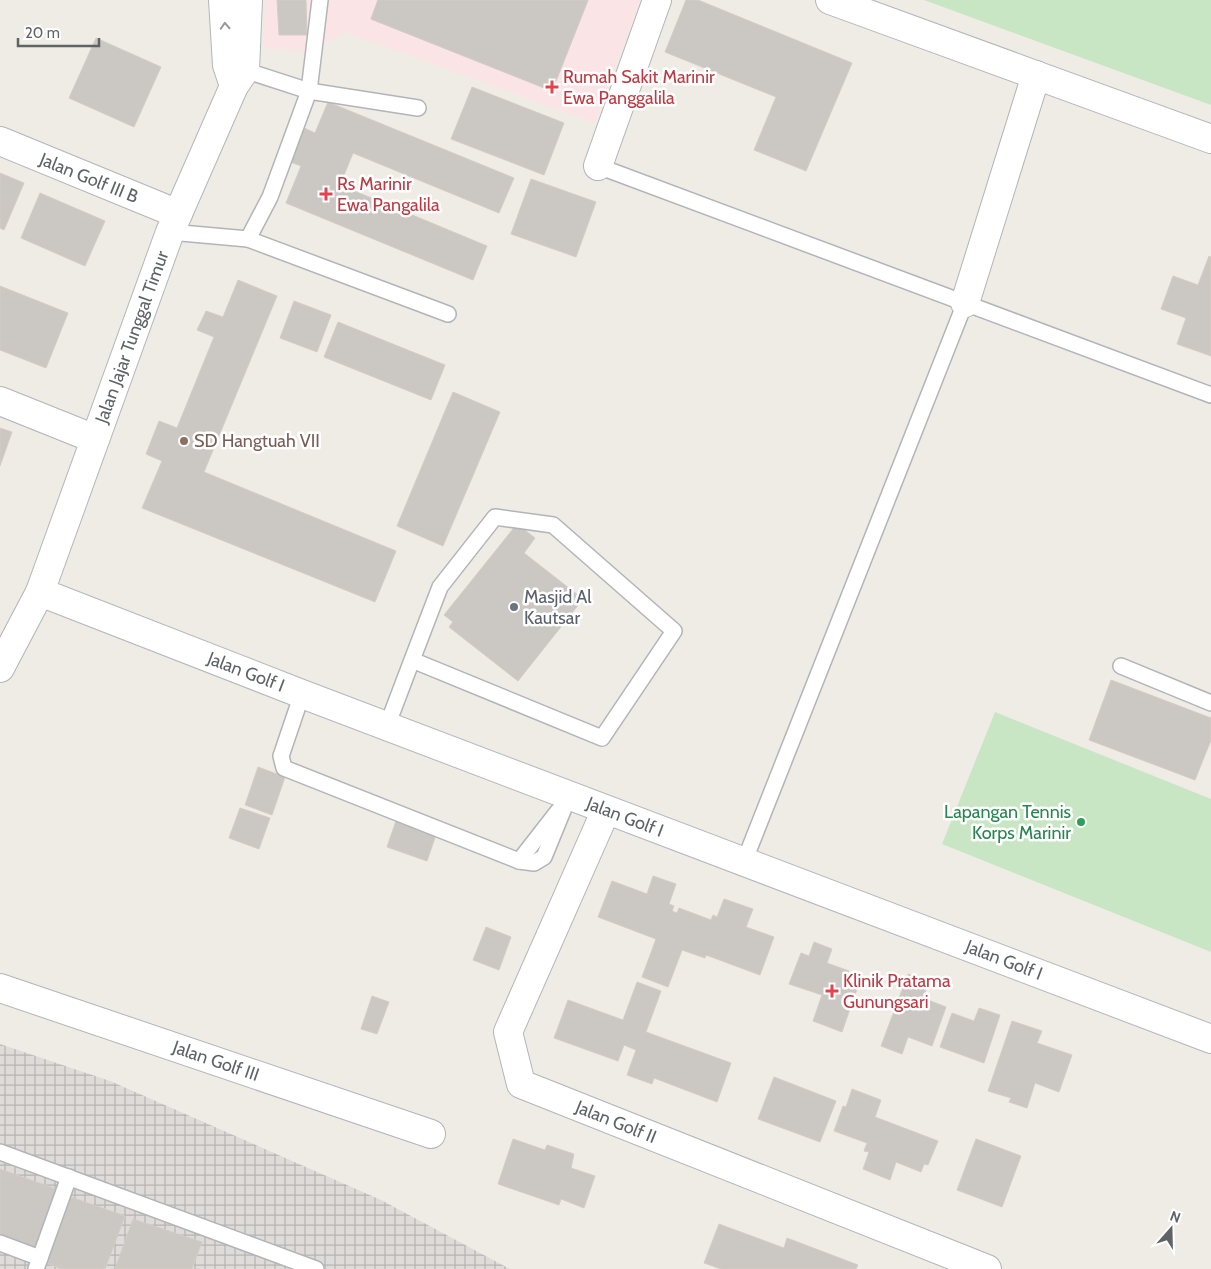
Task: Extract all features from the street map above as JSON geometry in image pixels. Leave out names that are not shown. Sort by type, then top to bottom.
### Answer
[{"type":"street","name":"Jalan Jajar Tunggal Timur","points":[[223,0],[235,73]]},
{"type":"street","name":"Jalan Jajar Tunggal Timur","points":[[40,592],[174,223],[235,73],[248,0]]},
{"type":"street","points":[[598,166],[657,0]]},
{"type":"street","points":[[830,0],[1211,138]]},
{"type":"street","points":[[965,303],[1036,75]]},
{"type":"street","name":"Jalan Golf III B","points":[[0,141],[174,223]]},
{"type":"street","points":[[0,401],[95,439]]},
{"type":"street","points":[[3,656],[40,592]]},
{"type":"street","name":"Jalan Golf I","points":[[40,592],[606,810],[1211,1038]]},
{"type":"street","name":"Jalan Golf II","points":[[606,810],[508,1032],[521,1084],[987,1269]]},
{"type":"street","name":"Jalan Golf III","points":[[0,988],[432,1134]]},
{"type":"lane","points":[[248,239],[270,197],[309,92],[320,0]]},
{"type":"lane","points":[[235,73],[309,92],[418,108]]},
{"type":"lane","points":[[598,166],[1211,395]]},
{"type":"lane","points":[[174,223],[248,239],[448,314]]},
{"type":"lane","points":[[744,862],[965,303]]},
{"type":"lane","points":[[387,726],[412,660],[440,587],[495,517],[553,526],[674,632],[602,738],[412,660]]},
{"type":"lane","points":[[1121,666],[1211,703]]},
{"type":"lane","points":[[302,694],[281,756],[284,768],[519,861],[570,796]]},
{"type":"lane","points":[[0,1152],[316,1269]]},
{"type":"lane","points":[[0,1243],[38,1263],[69,1177]]},
{"type":"shaded area","name":"Rumah Sakit Marinir Ewa Panggalila","points":[[265,0],[640,0],[595,123],[345,32],[310,51],[264,48]]},
{"type":"shaded area","points":[[0,1044],[110,1081],[381,1200],[510,1269],[0,1269]]},
{"type":"green space","points":[[924,0],[1211,0],[1211,105]]},
{"type":"green space","name":"Lapangan Tennis Korps Marinir","points":[[995,712],[1211,799],[1211,952],[942,844]]},
{"type":"building","points":[[277,0],[306,0],[307,35],[279,35]]},
{"type":"building","points":[[378,0],[472,0],[534,25],[540,11],[513,0],[588,0],[552,91],[371,19]]},
{"type":"building","points":[[378,0],[588,0],[552,91],[371,19]]},
{"type":"building","points":[[686,0],[698,0],[852,63],[806,171],[754,150],[776,97],[665,52]]},
{"type":"building","points":[[96,38],[161,67],[134,127],[69,98]]},
{"type":"building","points":[[472,87],[564,123],[544,175],[451,139]]},
{"type":"building","name":"Rs Marinir Ewa Pangalila","points":[[328,102],[514,178],[499,213],[353,153],[340,185],[487,246],[473,280],[286,203],[301,166],[288,161],[302,127],[315,133]]},
{"type":"building","points":[[0,173],[24,183],[4,230],[0,228]]},
{"type":"building","points":[[531,179],[596,202],[576,257],[511,234]]},
{"type":"building","points":[[40,193],[105,221],[85,266],[21,238]]},
{"type":"building","points":[[1209,256],[1211,257],[1211,356],[1177,344],[1186,318],[1161,309],[1173,276],[1198,285]]},
{"type":"building","name":"SD Hangtuah VII","points":[[238,280],[277,296],[204,472],[396,551],[375,602],[142,508],[162,461],[146,454],[159,421],[177,428],[214,337],[197,330],[206,311],[223,317]]},
{"type":"building","points":[[0,286],[68,313],[46,368],[0,350]]},
{"type":"building","points":[[294,301],[331,315],[317,352],[280,338]]},
{"type":"building","points":[[338,322],[445,365],[431,400],[324,357]]},
{"type":"building","points":[[453,392],[500,412],[443,546],[397,526]]},
{"type":"building","points":[[0,428],[12,432],[0,466]]},
{"type":"building","name":"Masjid Al Kautsar","points":[[517,524],[535,538],[524,553],[583,599],[518,681],[449,627],[453,622],[444,615]]},
{"type":"building","points":[[1111,680],[1211,718],[1211,740],[1195,780],[1089,740]]},
{"type":"building","points":[[258,767],[285,777],[272,815],[245,805]]},
{"type":"building","points":[[240,808],[270,818],[259,849],[229,838]]},
{"type":"building","points":[[397,818],[437,832],[427,861],[387,847]]},
{"type":"building","points":[[653,876],[676,884],[669,904],[674,906],[672,911],[677,913],[679,908],[711,920],[713,915],[717,917],[724,899],[753,909],[746,927],[774,937],[760,975],[706,955],[705,958],[682,950],[668,987],[642,977],[656,939],[598,917],[612,881],[647,894]]},
{"type":"building","points":[[486,927],[511,937],[499,970],[473,960]]},
{"type":"building","name":"Klinik Pratama Gunungsari","points":[[814,942],[832,949],[827,963],[849,971],[845,981],[858,986],[842,1032],[813,1021],[822,995],[789,984],[801,953],[809,956]]},
{"type":"building","points":[[908,974],[929,981],[923,998],[946,1007],[932,1046],[908,1037],[902,1054],[881,1046]]},
{"type":"building","points":[[637,982],[661,991],[646,1032],[731,1063],[717,1102],[654,1078],[652,1084],[627,1075],[636,1050],[624,1045],[618,1061],[554,1038],[568,1000],[623,1020]]},
{"type":"building","points":[[372,996],[389,1002],[377,1034],[361,1029]]},
{"type":"building","points":[[979,1008],[1000,1015],[984,1063],[940,1047],[952,1013],[974,1021]]},
{"type":"building","points":[[1012,1021],[1042,1031],[1037,1043],[1072,1055],[1059,1092],[1035,1083],[1027,1108],[1009,1102],[1011,1098],[988,1091]]},
{"type":"building","points":[[774,1077],[836,1101],[820,1142],[758,1119]]},
{"type":"building","points":[[852,1089],[881,1100],[875,1117],[938,1141],[928,1165],[924,1164],[921,1172],[896,1162],[890,1180],[863,1169],[869,1152],[864,1151],[867,1143],[834,1131],[843,1106],[846,1107]]},
{"type":"building","points":[[513,1139],[545,1150],[547,1145],[574,1154],[571,1168],[595,1176],[584,1208],[561,1199],[559,1205],[498,1184]]},
{"type":"building","points":[[976,1139],[1021,1156],[1002,1207],[957,1190]]},
{"type":"building","points":[[0,1169],[59,1190],[37,1249],[0,1235]]},
{"type":"building","points":[[65,1195],[125,1216],[105,1269],[62,1269],[41,1261]]},
{"type":"building","points":[[133,1219],[202,1242],[192,1269],[115,1269]]},
{"type":"building","points":[[719,1224],[784,1248],[787,1238],[858,1265],[856,1269],[721,1269],[704,1263]]},
{"type":"place","name":"Rumah Sakit Marinir Ewa Panggalila","points":[[552,87]]},
{"type":"place","name":"Rs Marinir Ewa Pangalila","points":[[326,194]]},
{"type":"place","name":"SD Hangtuah VII","points":[[184,441]]},
{"type":"place","name":"Masjid Al Kautsar","points":[[514,607]]},
{"type":"place","name":"Lapangan Tennis Korps Marinir","points":[[1081,822]]},
{"type":"place","name":"Klinik Pratama Gunungsari","points":[[832,991]]}]
